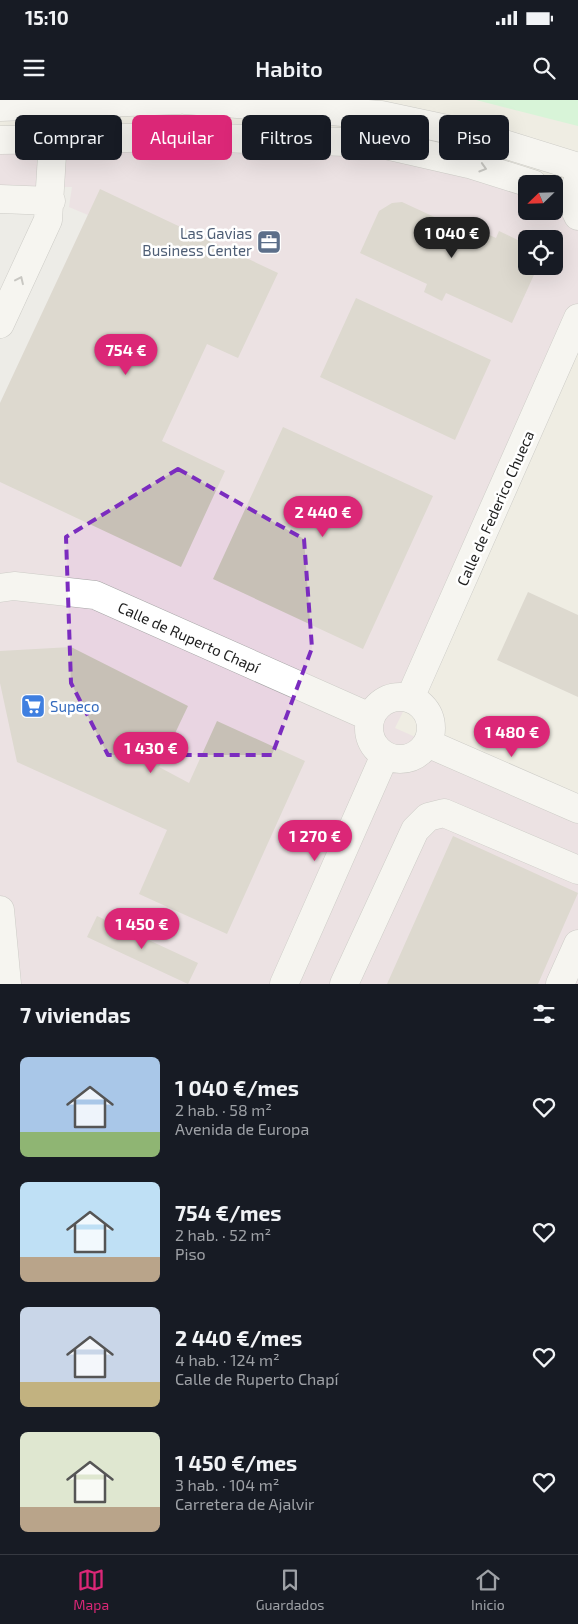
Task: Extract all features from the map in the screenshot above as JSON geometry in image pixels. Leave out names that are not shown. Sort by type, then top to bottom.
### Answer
[{"type":"street","points":[[0,107],[180,100]]},
{"type":"street","points":[[185,100],[382,115],[476,135],[578,167]]},
{"type":"street","points":[[122,137],[188,136],[377,143],[469,164],[518,179]]},
{"type":"street","points":[[0,140],[15,140]]},
{"type":"street","points":[[0,324],[48,220],[52,160]]},
{"type":"street","points":[[0,199],[50,202]]},
{"type":"street","name":"Calle de Federico Chueca","points":[[410,698],[577,323]]},
{"type":"street","name":"Calle de Ruperto Chapí","points":[[0,588],[14,586],[95,595],[370,717]]},
{"type":"street","points":[[397,696],[410,698],[424,709],[429,718],[431,728],[426,743],[418,754],[399,760],[384,755],[375,748],[370,740],[368,731],[370,717],[379,704],[387,699],[397,696]]},
{"type":"street","points":[[426,743],[578,809]]},
{"type":"street","points":[[284,984],[384,755]]},
{"type":"street","points":[[344,984],[415,830],[428,817],[444,813],[578,870]]},
{"type":"street","points":[[0,910],[7,984]]},
{"type":"street","points":[[560,984],[578,944]]},
{"type":"highlighted area","points":[[178,469],[304,539],[312,648],[272,755],[108,755],[71,683],[66,537]]},
{"type":"shaded area","points":[[0,140],[15,140],[15,160],[122,160],[122,141],[132,141],[132,160],[232,160],[232,142],[242,142],[242,160],[331,160],[331,143],[341,143],[341,160],[429,160],[429,157],[518,182],[518,220],[563,220],[563,197],[573,202],[578,216],[578,318],[424,669],[395,728],[578,809],[578,984],[0,984]]},
{"type":"shaded area","points":[[0,186],[72,187],[69,207],[88,215],[0,404]]},
{"type":"green space","points":[[476,100],[578,100],[578,126],[574,125]]},
{"type":"building","points":[[100,189],[278,273],[238,358],[207,344],[162,441],[225,471],[181,567],[0,482],[0,403]]},
{"type":"building","points":[[402,202],[469,233],[472,227],[496,238],[499,231],[518,240],[518,275],[534,275],[512,323],[446,293],[442,301],[424,292],[427,284],[360,253],[379,211],[392,203]]},
{"type":"building","points":[[356,298],[491,360],[455,440],[320,377]]},
{"type":"building","points":[[283,427],[433,496],[363,649],[213,579]]},
{"type":"building","points":[[528,592],[578,615],[578,697],[497,660]]},
{"type":"building","points":[[71,647],[188,706],[159,767],[189,783],[217,721],[305,761],[227,934],[139,894],[167,830],[17,762],[0,683],[0,651]]},
{"type":"building","points":[[453,836],[578,893],[538,984],[387,984]]},
{"type":"building","points":[[97,916],[198,963],[188,984],[87,937]]},
{"type":"place","name":"Las Gavias Business Center","points":[[269,242]]},
{"type":"place","name":"Supeco","points":[[33,706]]}]
